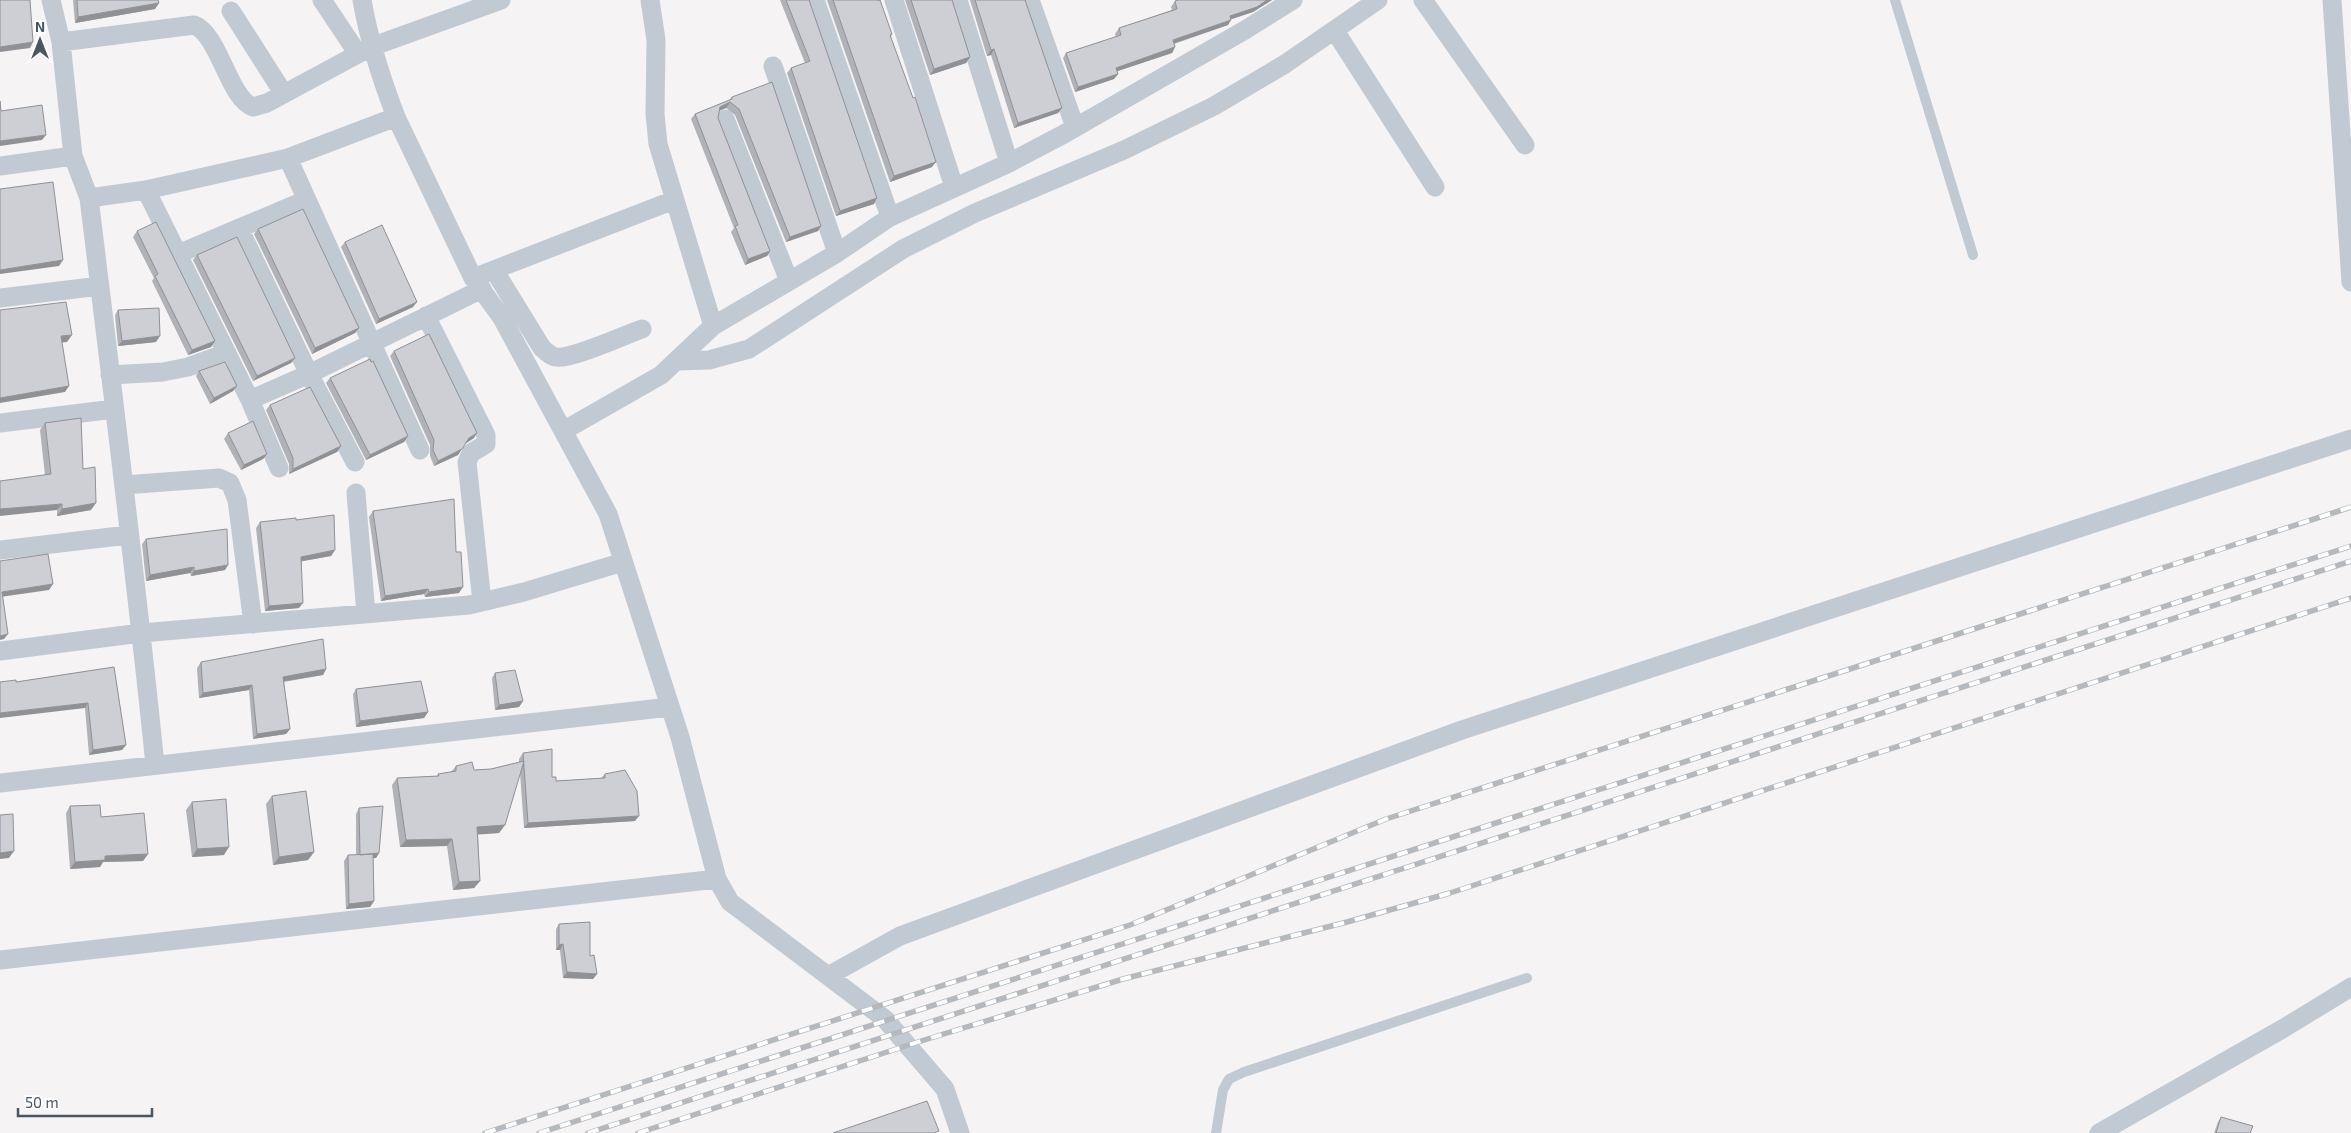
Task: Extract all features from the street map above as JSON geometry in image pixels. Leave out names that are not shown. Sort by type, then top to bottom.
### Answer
[{"type":"street","points":[[51,0],[61,42],[73,156],[89,198],[124,485],[128,535],[155,765]]},
{"type":"street","points":[[322,0],[365,50],[377,69],[396,117],[478,283],[502,318],[608,514],[670,707],[717,879],[730,902],[885,1019],[945,1090],[960,1133]]},
{"type":"street","points":[[362,0],[365,50]]},
{"type":"street","points":[[61,42],[194,25],[203,31],[244,102],[248,106],[259,106],[365,50],[501,0]]},
{"type":"street","points":[[650,0],[656,40],[655,114],[658,144],[713,326]]},
{"type":"street","points":[[814,0],[890,217]]},
{"type":"street","points":[[894,0],[954,188]]},
{"type":"street","points":[[958,0],[1009,163]]},
{"type":"street","points":[[1030,0],[1076,127]]},
{"type":"street","points":[[563,431],[661,375],[713,326],[837,253],[890,217],[1009,163],[1076,127],[1245,30],[1293,0]]},
{"type":"street","points":[[677,361],[709,360],[749,349],[903,248],[975,214],[1124,150],[1214,106],[1285,64],[1378,0]]},
{"type":"street","points":[[1423,0],[1525,145]]},
{"type":"street","points":[[2332,0],[2351,282]]},
{"type":"street","points":[[231,11],[284,94]]},
{"type":"street","points":[[1335,31],[1435,187]]},
{"type":"street","points":[[773,66],[837,253]]},
{"type":"street","points":[[89,198],[146,190],[288,158],[396,117]]},
{"type":"street","points":[[725,119],[789,281]]},
{"type":"street","points":[[0,166],[73,156]]},
{"type":"street","points":[[288,158],[420,450]]},
{"type":"street","points":[[146,190],[250,400],[279,468]]},
{"type":"street","points":[[178,254],[306,200]]},
{"type":"street","points":[[250,400],[309,374],[426,316],[478,283],[494,270],[674,200]]},
{"type":"street","points":[[239,228],[309,374],[355,462]]},
{"type":"street","points":[[494,270],[542,348],[556,357],[571,355],[642,328]]},
{"type":"street","points":[[0,298],[100,286]]},
{"type":"street","points":[[426,316],[486,435],[486,444],[472,453],[466,462],[482,602]]},
{"type":"street","points":[[110,375],[163,372],[188,367],[227,353]]},
{"type":"street","points":[[0,423],[114,409]]},
{"type":"street","points":[[828,976],[900,936],[1462,730],[2351,439]]},
{"type":"street","points":[[124,485],[219,478],[230,483],[238,500],[253,624]]},
{"type":"street","points":[[356,494],[366,614]]},
{"type":"street","points":[[0,550],[128,535]]},
{"type":"street","points":[[0,651],[141,633],[469,605],[524,592],[623,562]]},
{"type":"street","points":[[0,783],[670,707]]},
{"type":"street","points":[[0,960],[717,879]]},
{"type":"street","points":[[2099,1133],[2284,1028],[2351,987]]},
{"type":"lane","points":[[1895,0],[1973,255]]},
{"type":"lane","points":[[1216,1133],[1223,1090],[1229,1079],[1236,1075],[1527,978]]},
{"type":"building","points":[[0,0],[30,0],[33,42],[0,47]]},
{"type":"building","points":[[77,0],[158,0],[159,3],[78,17]]},
{"type":"building","points":[[786,0],[809,0],[877,198],[840,211],[791,68],[810,61]]},
{"type":"building","points":[[833,0],[880,0],[892,34],[890,35],[913,98],[915,97],[936,162],[894,176]]},
{"type":"building","points":[[911,0],[952,0],[970,57],[934,69]]},
{"type":"building","points":[[975,0],[1025,0],[1062,108],[1018,123],[994,49],[991,50]]},
{"type":"building","points":[[1267,0],[1257,7],[1230,16],[1231,20],[1173,40],[1175,47],[1116,68],[1118,74],[1078,87],[1066,53],[1121,35],[1119,28],[1177,9],[1175,1]]},
{"type":"building","points":[[772,82],[821,226],[790,237],[739,109],[730,102],[720,107],[718,118],[770,251],[748,259],[735,226],[738,225],[695,114]]},
{"type":"building","points":[[0,101],[1,111],[42,105],[46,135],[0,141]]},
{"type":"building","points":[[53,182],[63,260],[0,270],[0,189]]},
{"type":"building","points":[[303,209],[359,328],[315,348],[258,229]]},
{"type":"building","points":[[156,222],[215,341],[192,350],[155,276],[158,274],[137,231]]},
{"type":"building","points":[[382,225],[417,302],[379,319],[345,242]]},
{"type":"building","points":[[237,237],[295,358],[257,376],[197,255]]},
{"type":"building","points":[[66,302],[72,335],[61,336],[69,386],[0,398],[0,310]]},
{"type":"building","points":[[159,308],[160,336],[122,341],[118,310]]},
{"type":"building","points":[[429,334],[477,433],[469,438],[462,449],[438,461],[433,450],[434,440],[394,351]]},
{"type":"building","points":[[370,359],[371,362],[373,361],[408,436],[370,455],[330,378]]},
{"type":"building","points":[[225,362],[237,386],[214,398],[199,371]]},
{"type":"building","points":[[310,387],[341,446],[293,469],[293,458],[270,405]]},
{"type":"building","points":[[81,418],[83,469],[95,467],[96,503],[62,509],[62,504],[0,509],[0,481],[51,474],[45,423]]},
{"type":"building","points":[[253,421],[267,454],[244,465],[228,433]]},
{"type":"building","points":[[454,499],[456,552],[461,552],[463,587],[429,592],[428,589],[385,596],[373,511]]},
{"type":"building","points":[[334,515],[335,550],[301,557],[303,603],[269,606],[260,522]]},
{"type":"building","points":[[227,529],[228,565],[194,571],[194,567],[150,575],[146,539]]},
{"type":"building","points":[[48,554],[53,584],[2,592],[8,634],[0,636],[0,561]]},
{"type":"building","points":[[323,639],[326,669],[283,677],[290,729],[257,734],[252,685],[203,693],[201,662]]},
{"type":"building","points":[[114,667],[126,745],[93,750],[88,703],[0,713],[0,682],[16,680],[16,682]]},
{"type":"building","points":[[515,670],[523,701],[499,705],[495,673]]},
{"type":"building","points":[[421,681],[428,712],[360,721],[356,689]]},
{"type":"building","points":[[552,749],[552,777],[556,777],[556,781],[605,778],[605,774],[625,770],[637,791],[639,816],[528,823],[523,753]]},
{"type":"building","points":[[524,761],[505,825],[477,827],[480,881],[459,882],[452,839],[406,840],[397,778],[439,776],[438,774],[456,771],[456,766],[472,762],[474,770],[491,769]]},
{"type":"building","points":[[306,791],[314,852],[279,857],[272,796]]},
{"type":"building","points":[[226,799],[229,847],[197,849],[192,802]]},
{"type":"building","points":[[100,805],[101,817],[144,813],[148,854],[105,856],[105,860],[75,862],[70,806]]},
{"type":"building","points":[[383,806],[379,853],[360,855],[359,808]]},
{"type":"building","points":[[13,814],[14,851],[0,853],[0,815]]},
{"type":"building","points":[[373,854],[374,901],[349,904],[348,855]]},
{"type":"building","points":[[590,922],[590,956],[594,955],[597,974],[567,972],[563,944],[559,945],[559,924]]},
{"type":"building","points":[[927,1101],[939,1131],[934,1133],[833,1133]]},
{"type":"building","points":[[2221,1117],[2253,1126],[2250,1133],[2216,1133]]},
{"type":"railway","points":[[485,1133],[1130,925],[1386,819],[2351,507]]},
{"type":"railway","points":[[539,1133],[2351,546]]},
{"type":"railway","points":[[588,1133],[2351,561]]},
{"type":"railway","points":[[638,1133],[921,1041],[1123,979],[1347,922],[1450,893],[2351,598]]}]
